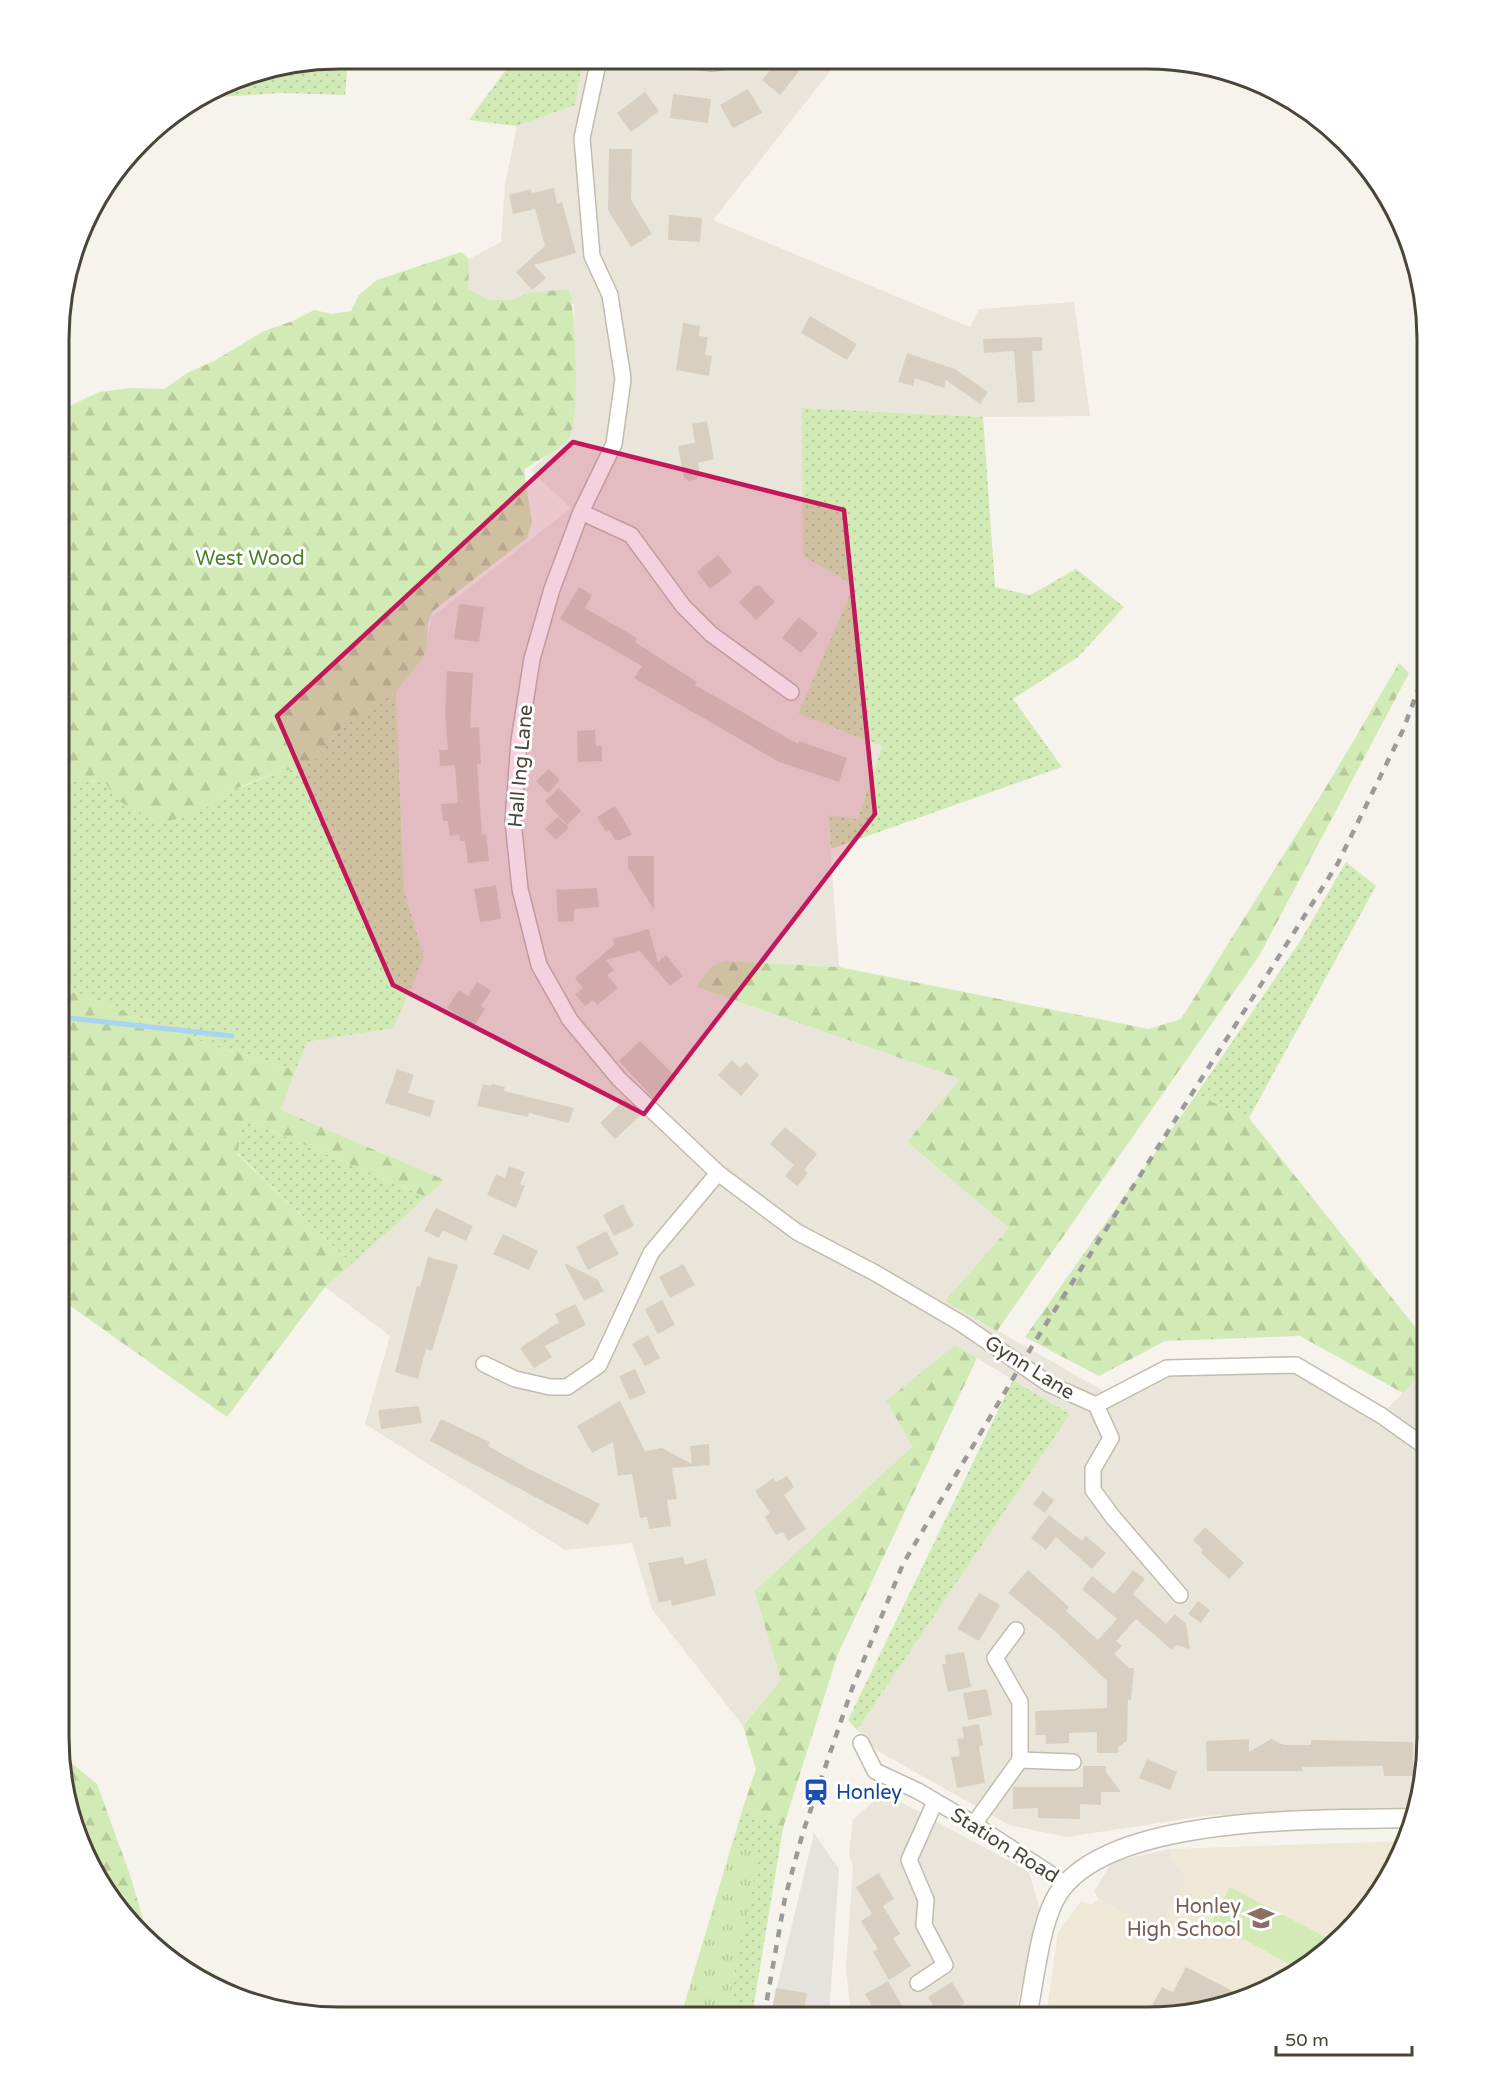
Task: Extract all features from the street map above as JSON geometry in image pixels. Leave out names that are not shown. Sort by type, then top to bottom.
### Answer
[{"type":"street","name":"Hall Ing Lane","points":[[597,69],[582,138],[592,256],[610,295],[623,379],[614,444],[581,512],[552,589],[532,658],[519,741],[513,821],[520,889],[539,965],[570,1020],[619,1079],[718,1173]]},
{"type":"street","points":[[581,512],[631,535],[683,606],[711,634],[790,692]]},
{"type":"street","points":[[484,1364],[515,1379],[550,1387],[567,1387],[599,1365],[651,1253],[718,1173]]},
{"type":"street","name":"Gynn Lane","points":[[718,1173],[797,1232],[877,1274],[962,1324],[1049,1384],[1096,1405],[1167,1368],[1296,1365],[1382,1416],[1417,1441]]},
{"type":"street","points":[[1096,1405],[1111,1438],[1093,1469],[1093,1490],[1112,1516],[1180,1596]]},
{"type":"street","points":[[974,1824],[1020,1760],[1020,1702],[995,1658],[1016,1630]]},
{"type":"street","name":"Station Road","points":[[861,1743],[875,1771],[974,1824],[1066,1884],[1092,1861],[1124,1846],[1217,1826],[1405,1818]]},
{"type":"street","points":[[1020,1760],[1073,1762]]},
{"type":"street","points":[[918,1983],[945,1965],[924,1925],[926,1900],[909,1860],[935,1802]]},
{"type":"street","points":[[1029,2007],[1047,1921],[1054,1901],[1066,1884]]},
{"type":"highlighted area","points":[[573,442],[844,510],[875,814],[644,1114],[393,985],[277,716]]},
{"type":"shaded area","points":[[581,69],[832,69],[713,220],[970,327],[979,309],[1074,302],[1090,416],[983,417],[802,408],[854,585],[798,714],[882,746],[858,819],[828,816],[839,967],[725,961],[696,987],[960,1079],[907,1142],[1009,1228],[946,1301],[1107,1393],[1173,1363],[1288,1361],[1388,1408],[1417,1378],[1417,1737],[1415,1773],[1407,1810],[1351,1809],[1204,1816],[1067,1837],[1009,1825],[878,1751],[857,1730],[1070,1414],[955,1345],[913,1446],[754,1591],[781,1680],[743,1726],[652,1609],[632,1543],[565,1550],[365,1424],[390,1336],[325,1287],[445,1180],[281,1110],[307,1042],[394,1028],[424,957],[404,891],[396,692],[423,658],[432,617],[571,508],[530,470],[565,441],[575,374],[574,304],[528,293],[511,300],[488,300],[468,288],[468,277],[469,259],[501,242],[505,185],[517,126],[574,105]]},
{"type":"shaded area","points":[[884,1793],[1029,1872],[1040,1910],[1016,2007],[850,2007],[846,1967],[853,1867],[849,1855],[853,1819]]},
{"type":"shaded area","points":[[814,1833],[839,1869],[830,2007],[772,2007]]},
{"type":"shaded area","name":"Honley High School","points":[[1396,1841],[1372,1887],[1338,1928],[1297,1962],[1267,1979],[1234,1993],[1183,2005],[1047,2007],[1058,1932],[1081,1901],[1091,1905],[1099,1899],[1157,1931],[1187,1879],[1172,1859],[1170,1849]]},
{"type":"shaded area","points":[[1170,1849],[1172,1859],[1187,1879],[1157,1931],[1099,1899],[1094,1891],[1112,1862]]},
{"type":"green space","points":[[347,69],[345,95],[282,93],[219,97],[252,83],[286,74]]},
{"type":"green space","points":[[507,69],[581,69],[575,105],[517,126],[469,120]]},
{"type":"green space","name":"West Wood","points":[[461,252],[469,259],[468,288],[488,300],[511,300],[528,293],[569,289],[574,319],[575,410],[569,437],[565,442],[524,470],[532,523],[527,538],[433,611],[428,623],[427,643],[423,658],[396,692],[332,734],[320,756],[300,768],[279,772],[252,782],[224,794],[203,810],[167,822],[144,816],[116,799],[105,782],[69,780],[69,406],[99,392],[131,388],[164,389],[187,373],[214,361],[264,331],[293,321],[314,310],[332,314],[351,311],[359,295],[377,280]]},
{"type":"green space","points":[[802,408],[983,417],[995,587],[1030,595],[1076,569],[1124,607],[1078,657],[1013,699],[1062,767],[831,849],[828,815],[858,819],[882,746],[798,714],[854,585],[803,556]]},
{"type":"green space","points":[[1399,663],[1409,673],[1259,956],[997,1331],[945,1301],[1009,1228],[907,1142],[960,1079],[696,987],[711,967],[725,961],[839,967],[1149,1029],[1181,1019],[1331,779]]},
{"type":"green space","points":[[396,692],[404,891],[424,957],[394,1028],[307,1042],[296,1070],[217,1047],[69,990],[69,780],[105,782],[116,799],[203,810],[224,794],[279,772],[300,768],[320,756],[332,734]]},
{"type":"green space","points":[[1346,862],[1376,886],[1249,1118],[1196,1095],[1299,943]]},
{"type":"green space","points":[[69,990],[217,1047],[296,1070],[281,1110],[445,1180],[426,1197],[244,1119],[237,1154],[352,1264],[325,1287],[227,1417],[69,1305]]},
{"type":"green space","points":[[1196,1095],[1249,1118],[1417,1329],[1417,1378],[1403,1393],[1300,1336],[1165,1341],[1099,1376],[1025,1337]]},
{"type":"green space","points":[[244,1119],[426,1197],[352,1264],[237,1153]]},
{"type":"green space","points":[[955,1345],[977,1358],[837,1656],[783,1828],[743,1808],[756,1769],[743,1726],[781,1680],[754,1591],[913,1446],[886,1401]]},
{"type":"green space","points":[[1013,1380],[1070,1414],[857,1730],[848,1720]]},
{"type":"green space","points":[[70,1762],[97,1784],[130,1875],[144,1924],[114,1887],[97,1857],[78,1807]]},
{"type":"green space","points":[[743,1808],[783,1828],[753,2007],[684,2007]]},
{"type":"green space","points":[[733,1841],[759,1855],[731,1990],[731,2007],[684,2007]]},
{"type":"green space","points":[[1230,1887],[1327,1938],[1292,1965],[1212,1922]]},
{"type":"building","points":[[771,69],[801,69],[780,95],[762,80]]},
{"type":"building","points":[[748,89],[762,113],[733,128],[720,105]]},
{"type":"building","points":[[645,92],[659,111],[631,132],[617,113]]},
{"type":"building","points":[[673,94],[711,99],[708,123],[670,118]]},
{"type":"building","points":[[609,149],[632,149],[631,200],[652,234],[631,247],[608,210]]},
{"type":"building","points":[[554,188],[557,204],[562,202],[576,253],[534,265],[546,278],[532,290],[516,272],[545,246],[535,209],[513,214],[509,195],[531,189],[532,193]]},
{"type":"building","points":[[669,215],[702,218],[700,242],[668,240]]},
{"type":"building","points":[[810,316],[857,344],[847,360],[801,333]]},
{"type":"building","points":[[683,323],[700,326],[699,336],[708,337],[705,355],[712,356],[709,376],[676,370]]},
{"type":"building","points":[[1042,337],[1042,351],[1032,351],[1035,402],[1018,403],[1014,351],[984,353],[983,339]]},
{"type":"building","points":[[907,353],[955,369],[988,392],[980,404],[946,380],[944,388],[915,378],[913,386],[898,382]]},
{"type":"building","points":[[707,421],[714,459],[698,463],[700,474],[696,479],[689,481],[684,478],[678,446],[695,443],[692,424]]},
{"type":"building","points":[[718,555],[732,572],[710,589],[697,572]]},
{"type":"building","points":[[755,586],[760,586],[775,602],[756,620],[739,602]]},
{"type":"building","points":[[579,587],[592,595],[585,608],[637,638],[635,642],[697,682],[695,685],[798,744],[799,741],[847,758],[839,782],[779,762],[634,678],[642,666],[560,619]]},
{"type":"building","points":[[459,604],[484,607],[479,642],[454,639]]},
{"type":"building","points":[[799,617],[818,633],[801,653],[782,638]]},
{"type":"building","points":[[447,671],[473,673],[470,728],[479,727],[481,764],[477,764],[482,835],[486,834],[489,861],[468,863],[465,841],[460,841],[459,835],[450,836],[448,821],[443,821],[441,804],[458,803],[455,765],[440,766],[439,750],[448,750],[445,713]]},
{"type":"building","points":[[595,730],[596,746],[602,746],[602,761],[578,762],[577,731]]},
{"type":"building","points":[[549,769],[560,780],[548,793],[536,781]]},
{"type":"building","points":[[559,788],[581,811],[567,825],[545,801]]},
{"type":"building","points":[[615,806],[632,834],[621,840],[615,840],[609,830],[606,832],[597,817]]},
{"type":"building","points":[[558,817],[569,828],[556,840],[545,829]]},
{"type":"building","points":[[628,856],[654,856],[654,910],[628,867]]},
{"type":"building","points":[[496,885],[501,919],[480,922],[474,889]]},
{"type":"building","points":[[597,888],[599,907],[574,909],[574,921],[558,922],[556,890]]},
{"type":"building","points":[[649,929],[658,962],[666,955],[683,976],[670,986],[640,951],[606,960],[614,970],[607,975],[618,988],[597,1005],[593,1000],[585,1006],[575,994],[583,988],[575,978],[614,945],[613,939]]},
{"type":"building","points":[[477,982],[491,990],[481,1006],[485,1009],[474,1026],[447,1008],[459,990],[468,996]]},
{"type":"building","points":[[640,1041],[677,1078],[655,1100],[619,1061]]},
{"type":"building","points":[[732,1060],[740,1068],[746,1062],[759,1075],[741,1096],[718,1075]]},
{"type":"building","points":[[397,1069],[414,1075],[408,1093],[435,1101],[430,1117],[385,1103]]},
{"type":"building","points":[[483,1084],[505,1087],[504,1091],[574,1108],[569,1123],[529,1113],[528,1117],[477,1106]]},
{"type":"building","points":[[625,1099],[642,1114],[615,1139],[600,1123]]},
{"type":"building","points":[[785,1127],[817,1154],[804,1170],[808,1173],[797,1186],[785,1176],[794,1165],[770,1144]]},
{"type":"building","points":[[509,1166],[525,1172],[520,1184],[525,1186],[516,1208],[487,1195],[496,1174],[505,1178]]},
{"type":"building","points":[[623,1204],[634,1226],[614,1236],[603,1215]]},
{"type":"building","points":[[436,1208],[473,1226],[466,1241],[443,1230],[439,1238],[424,1231]]},
{"type":"building","points":[[606,1231],[619,1254],[588,1270],[576,1247]]},
{"type":"building","points":[[503,1234],[538,1251],[529,1270],[493,1254]]},
{"type":"building","points":[[428,1257],[458,1265],[432,1351],[426,1349],[418,1379],[395,1372],[417,1286],[420,1287]]},
{"type":"building","points":[[564,1263],[597,1279],[604,1291],[584,1301]]},
{"type":"building","points":[[683,1264],[695,1285],[670,1298],[659,1277]]},
{"type":"building","points":[[662,1300],[675,1325],[658,1334],[645,1309]]},
{"type":"building","points":[[575,1304],[586,1325],[545,1346],[552,1357],[534,1368],[520,1348],[559,1322],[555,1314]]},
{"type":"building","points":[[648,1335],[660,1358],[645,1366],[632,1344]]},
{"type":"building","points":[[635,1369],[646,1393],[630,1400],[619,1376]]},
{"type":"building","points":[[620,1401],[645,1451],[662,1448],[692,1464],[690,1446],[709,1444],[710,1465],[672,1468],[677,1499],[667,1500],[671,1526],[649,1529],[647,1517],[640,1518],[632,1474],[618,1476],[613,1442],[592,1453],[577,1426]]},
{"type":"building","points":[[419,1406],[422,1423],[381,1429],[378,1410]]},
{"type":"building","points":[[441,1419],[490,1442],[488,1446],[527,1468],[600,1504],[588,1525],[430,1441]]},
{"type":"building","points":[[787,1476],[794,1487],[784,1495],[806,1529],[788,1541],[783,1532],[776,1535],[765,1517],[770,1513],[755,1491],[773,1478],[776,1482]]},
{"type":"building","points":[[1043,1491],[1054,1500],[1045,1513],[1033,1504]]},
{"type":"building","points":[[1049,1515],[1082,1541],[1086,1536],[1106,1553],[1092,1569],[1056,1537],[1046,1550],[1031,1538]]},
{"type":"building","points":[[1205,1527],[1244,1563],[1229,1579],[1201,1553],[1203,1550],[1193,1540]]},
{"type":"building","points":[[683,1557],[685,1565],[706,1559],[716,1595],[672,1606],[671,1600],[659,1603],[648,1563]]},
{"type":"building","points":[[1028,1570],[1069,1607],[1066,1611],[1098,1640],[1117,1619],[1082,1589],[1092,1576],[1114,1594],[1133,1570],[1145,1579],[1133,1594],[1166,1624],[1175,1614],[1186,1624],[1190,1649],[1176,1645],[1172,1650],[1136,1619],[1116,1641],[1122,1646],[1114,1654],[1129,1668],[1134,1668],[1131,1700],[1128,1700],[1127,1741],[1118,1747],[1118,1753],[1097,1753],[1097,1732],[1069,1733],[1069,1743],[1046,1744],[1046,1735],[1036,1735],[1035,1711],[1107,1708],[1107,1681],[1056,1632],[1008,1593]]},
{"type":"building","points":[[979,1593],[1000,1605],[979,1641],[957,1629]]},
{"type":"building","points":[[1198,1601],[1210,1610],[1201,1623],[1188,1614]]},
{"type":"building","points":[[964,1652],[971,1687],[948,1692],[942,1664],[946,1664],[945,1655]]},
{"type":"building","points":[[987,1689],[992,1715],[968,1720],[963,1693]]},
{"type":"building","points":[[979,1724],[983,1745],[979,1746],[985,1783],[957,1788],[951,1757],[960,1756],[957,1739],[964,1738],[962,1727]]},
{"type":"building","points":[[1249,1739],[1249,1752],[1271,1739],[1284,1745],[1311,1745],[1311,1740],[1413,1742],[1413,1776],[1384,1776],[1383,1766],[1302,1767],[1302,1771],[1207,1771],[1206,1741]]},
{"type":"building","points":[[1147,1759],[1177,1772],[1170,1790],[1139,1778]]},
{"type":"building","points":[[1083,1766],[1106,1766],[1106,1772],[1121,1792],[1101,1792],[1101,1805],[1080,1804],[1080,1819],[1038,1818],[1038,1808],[1013,1809],[1013,1787],[1083,1787]]},
{"type":"building","points":[[879,1873],[894,1899],[883,1906],[900,1934],[893,1938],[911,1966],[889,1980],[873,1952],[878,1949],[861,1921],[872,1914],[856,1887]]},
{"type":"building","points":[[1186,1967],[1235,1992],[1183,2005],[1151,2007],[1162,1987],[1173,1992]]},
{"type":"building","points":[[888,1981],[903,2007],[872,2007],[865,1994]]},
{"type":"building","points":[[952,1982],[965,2003],[958,2007],[934,2007],[928,1997]]},
{"type":"building","points":[[776,1988],[807,1993],[805,2007],[773,2007]]},
{"type":"waterway","points":[[69,1018],[232,1036]]},
{"type":"railway","points":[[766,2007],[785,1898],[803,1832],[853,1686],[903,1564],[1034,1343],[1338,863],[1403,730],[1417,693]]},
{"type":"place","name":"Honley","points":[[816,1792]]},
{"type":"place","name":"Honley High School","points":[[1261,1918]]}]
